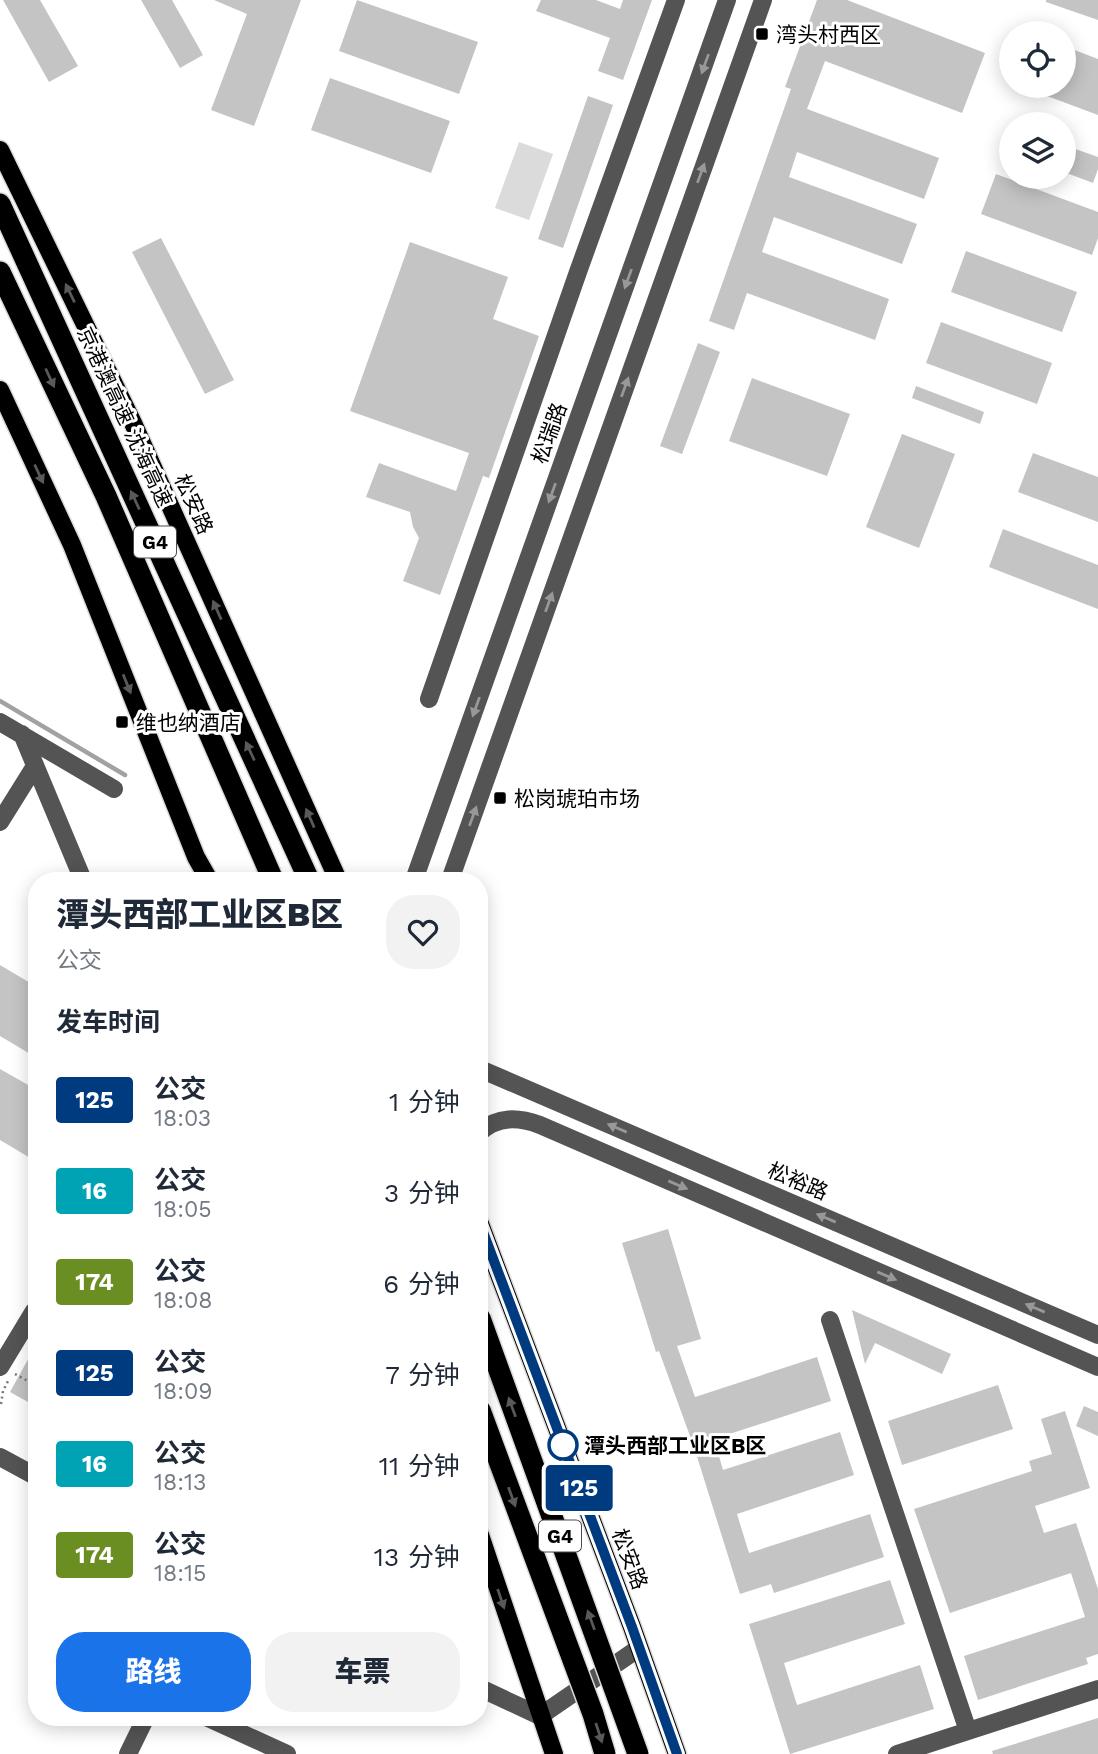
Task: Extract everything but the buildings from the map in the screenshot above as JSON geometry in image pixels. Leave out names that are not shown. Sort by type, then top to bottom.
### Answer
[{"type":"highway","name":"京港澳高速 沈海高速","points":[[0,204],[305,872]]},
{"type":"highway","name":"G4","points":[[0,272],[111,508],[270,872]]},
{"type":"highway","name":"G4","points":[[488,1340],[638,1754]]},
{"type":"highway","name":"G4","points":[[488,1432],[593,1714],[605,1754]]},
{"type":"main road","name":"松安路","points":[[0,150],[133,423],[334,872]]},
{"type":"main road","points":[[0,390],[72,545],[196,857],[204,872]]},
{"type":"main road","name":"松安路","points":[[488,1245],[677,1754]]},
{"type":"main road","points":[[488,1559],[554,1754]]},
{"type":"street","points":[[429,699],[676,0]]},
{"type":"street","name":"松瑞路","points":[[417,872],[727,0]]},
{"type":"street","points":[[453,872],[763,0]]},
{"type":"street","points":[[0,722],[114,789]]},
{"type":"street","points":[[22,734],[80,872]]},
{"type":"street","points":[[0,822],[35,766]]},
{"type":"street","name":"松裕路","points":[[488,1072],[1098,1335]]},
{"type":"street","points":[[488,1125],[515,1119],[540,1125],[1098,1367]]},
{"type":"street","points":[[0,1367],[28,1320]]},
{"type":"street","points":[[830,1320],[968,1731]]},
{"type":"street","points":[[0,1457],[28,1472]]},
{"type":"street","points":[[488,1692],[540,1716],[639,1648]]},
{"type":"street","points":[[897,1754],[1098,1689]]},
{"type":"street","points":[[128,1754],[142,1726]]},
{"type":"street","points":[[220,1726],[253,1747],[287,1754]]},
{"type":"path","points":[[19,1376],[28,1381]]},
{"type":"path","points":[[1,1405],[3,1391]]},
{"type":"shaded area","points":[[519,142],[553,154],[529,220],[495,208]]},
{"type":"waterway","points":[[0,701],[125,775]]},
{"type":"bus line","name":"125","points":[[488,1245],[677,1754]]},
{"type":"place","name":"湾头村西区","points":[[762,34]]},
{"type":"place","name":"维也纳酒店","points":[[122,722]]},
{"type":"place","name":"松岗琥珀市场","points":[[500,798]]},
{"type":"place","name":"潭头西部工业区B区","points":[[563,1445]]}]
